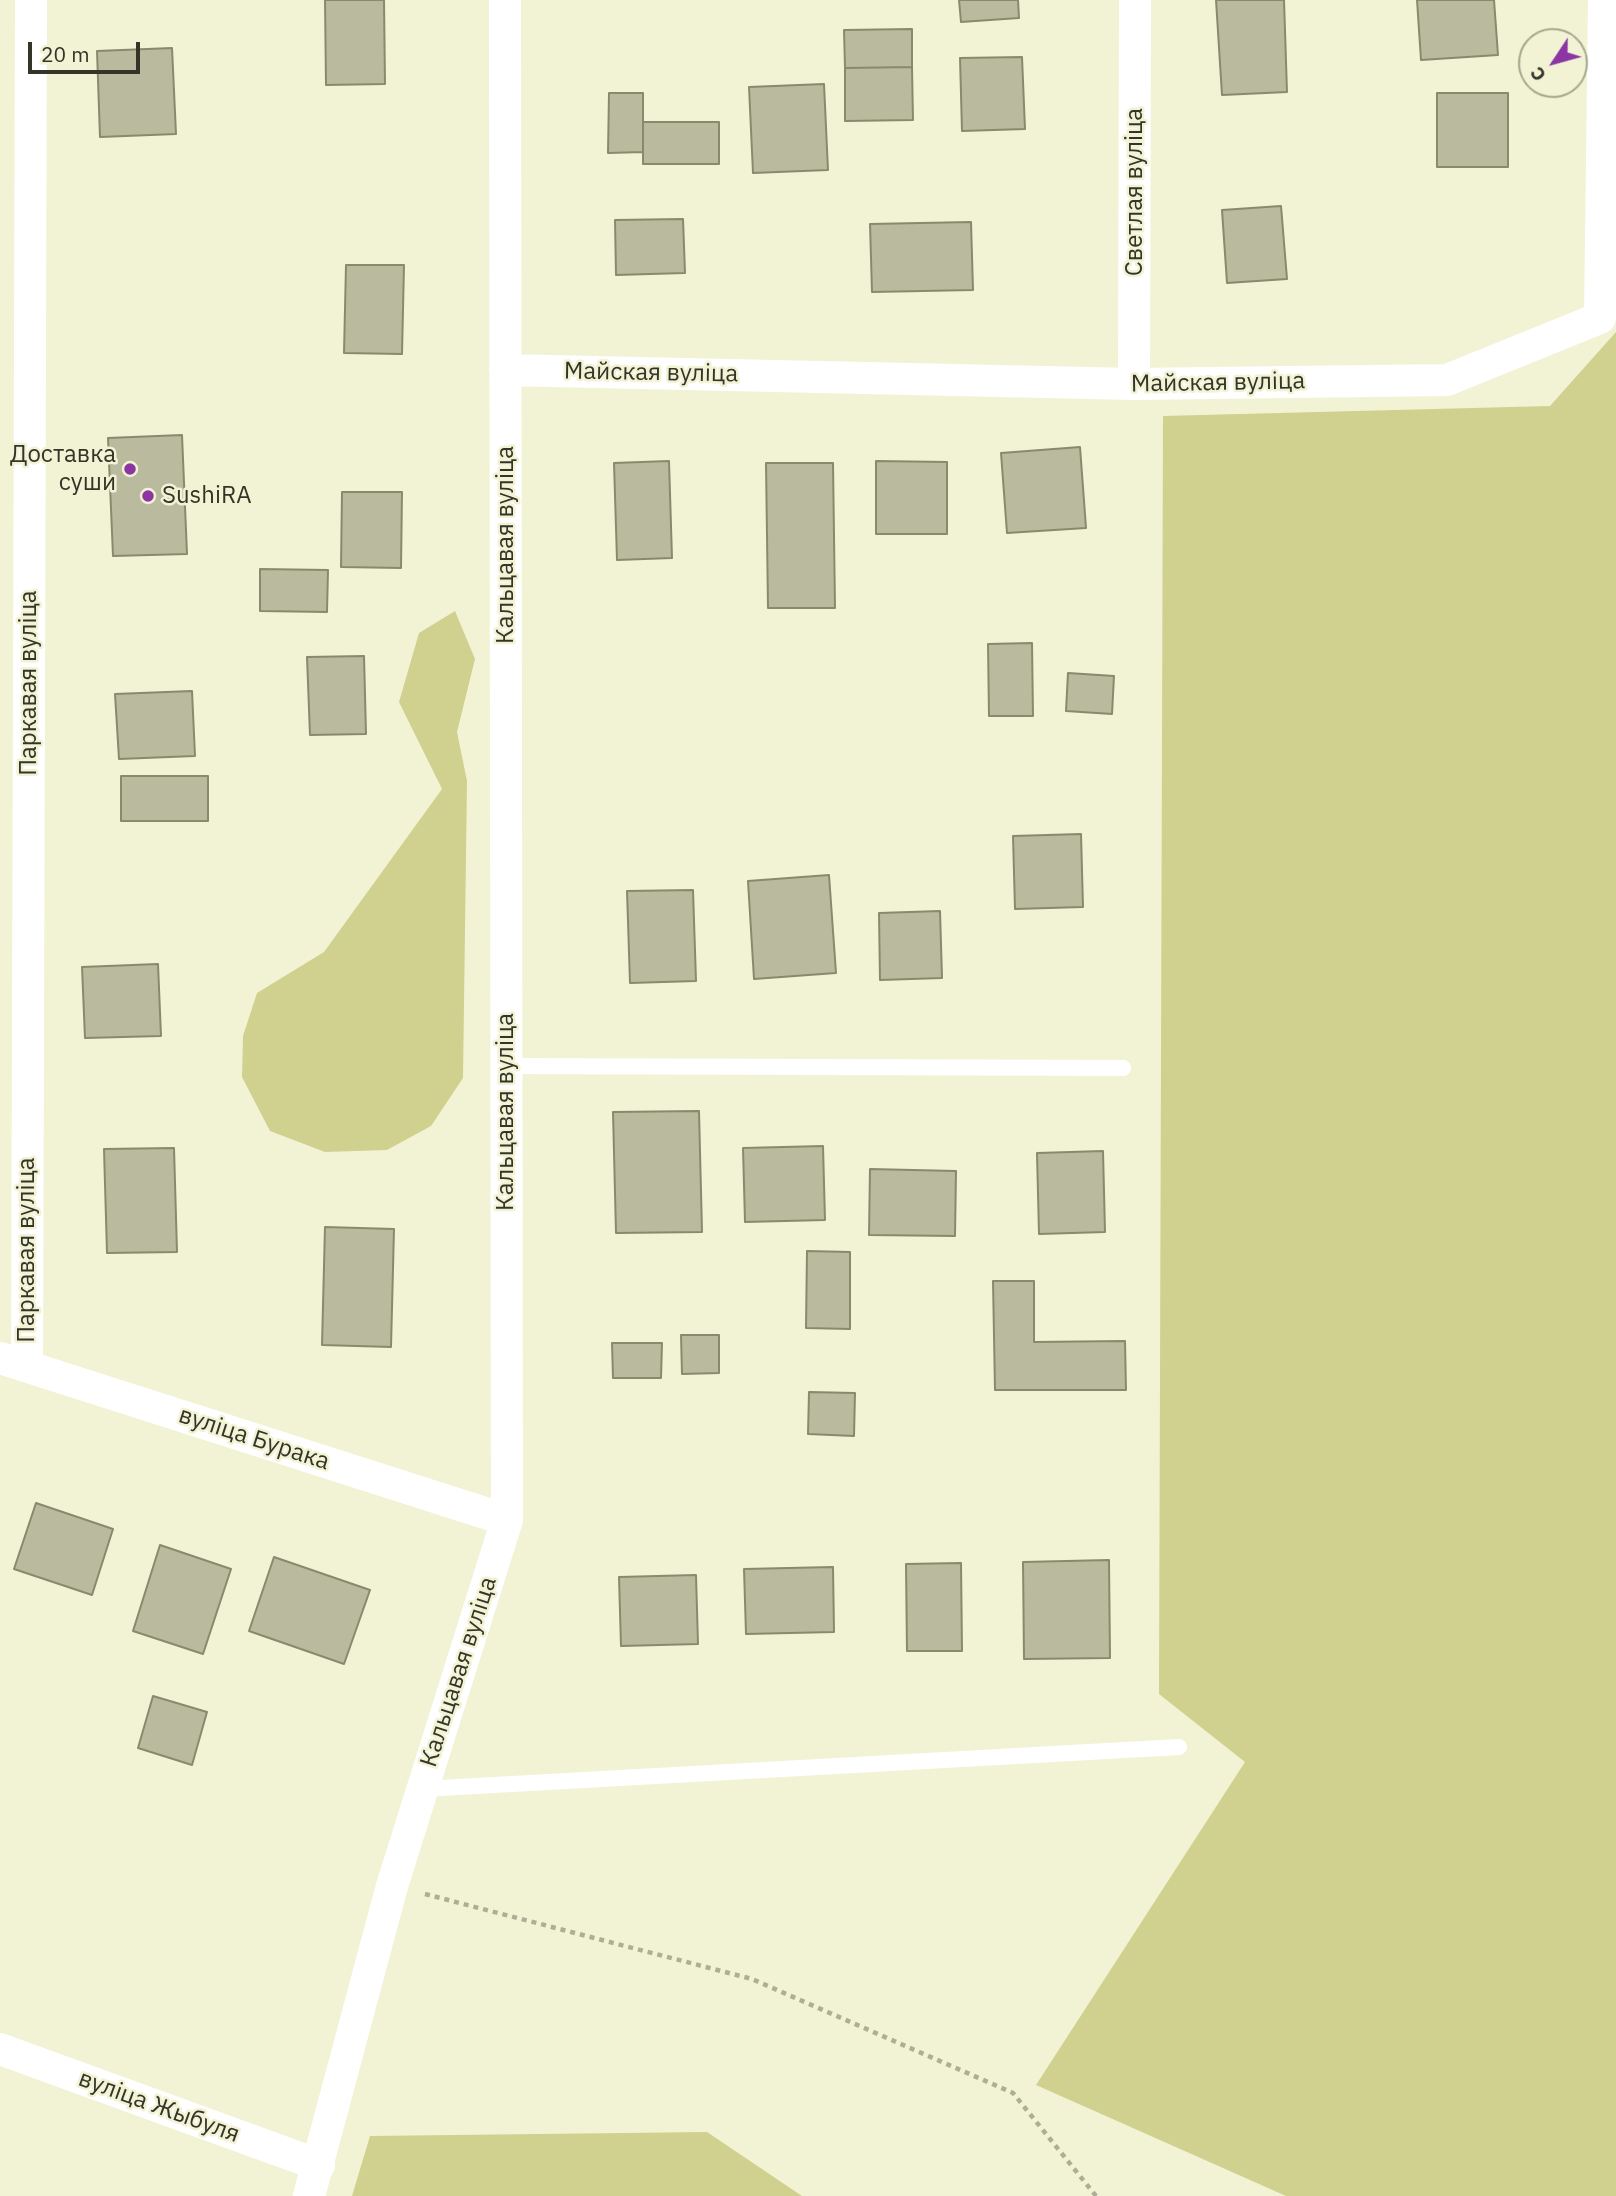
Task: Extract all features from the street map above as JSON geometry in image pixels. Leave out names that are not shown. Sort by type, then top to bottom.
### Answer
[{"type":"street","name":"Паркавая вуліца","points":[[13,1362],[31,0]]},
{"type":"street","name":"Кальцавая вуліца","points":[[309,2196],[392,1886],[507,1520],[505,0]]},
{"type":"street","name":"Светлая вуліца","points":[[1135,0],[1135,384]]},
{"type":"street","name":"Майская вуліца","points":[[505,370],[1135,384],[1447,380],[1600,318],[1604,0]]},
{"type":"street","name":"вуліца Бурака","points":[[13,1362],[507,1520]]},
{"type":"street","name":"вуліца Жыбуля","points":[[0,2049],[319,2165]]},
{"type":"lane","points":[[506,1066],[1123,1068]]},
{"type":"lane","points":[[422,1789],[1179,1747]]},
{"type":"path","points":[[392,1886],[752,1979],[1013,2093],[1096,2196]]},
{"type":"green space","points":[[1616,332],[1616,2196],[1286,2196],[1036,2085],[1245,1762],[1159,1694],[1163,416],[1550,406]]},
{"type":"green space","points":[[455,611],[475,659],[457,732],[467,781],[463,1078],[431,1126],[387,1150],[325,1152],[270,1131],[242,1077],[243,1036],[257,993],[324,952],[442,789],[399,702],[419,633]]},
{"type":"green space","points":[[707,2132],[802,2196],[352,2196],[370,2136]]},
{"type":"building","points":[[325,0],[384,0],[385,84],[326,85]]},
{"type":"building","points":[[959,0],[1018,0],[1019,18],[961,22]]},
{"type":"building","points":[[1216,0],[1284,0],[1287,92],[1222,95]]},
{"type":"building","points":[[1417,0],[1494,0],[1498,55],[1421,60]]},
{"type":"building","points":[[912,29],[912,67],[845,68],[844,30]]},
{"type":"building","points":[[172,48],[176,134],[100,137],[97,51]]},
{"type":"building","points":[[1022,57],[1025,129],[962,131],[960,58]]},
{"type":"building","points":[[912,67],[913,120],[845,121],[845,68]]},
{"type":"building","points":[[824,84],[828,170],[753,173],[749,87]]},
{"type":"building","points":[[609,93],[643,93],[643,152],[608,153]]},
{"type":"building","points":[[1437,93],[1508,93],[1508,167],[1437,167]]},
{"type":"building","points":[[643,122],[719,122],[719,164],[643,164]]},
{"type":"building","points":[[1281,206],[1287,279],[1227,283],[1222,210]]},
{"type":"building","points":[[683,219],[685,273],[616,275],[615,220]]},
{"type":"building","points":[[971,222],[973,290],[872,292],[870,224]]},
{"type":"building","points":[[346,265],[404,265],[402,354],[344,353]]},
{"type":"building","name":"SushiRA","points":[[182,435],[187,554],[113,556],[108,438]]},
{"type":"building","points":[[1080,447],[1086,528],[1007,533],[1001,453]]},
{"type":"building","points":[[669,461],[672,558],[617,560],[614,463]]},
{"type":"building","points":[[876,461],[947,462],[947,534],[876,534]]},
{"type":"building","points":[[766,463],[833,463],[835,608],[768,608]]},
{"type":"building","points":[[342,492],[402,492],[401,568],[341,567]]},
{"type":"building","points":[[260,569],[328,570],[327,612],[260,611]]},
{"type":"building","points":[[1032,643],[1033,716],[989,716],[988,644]]},
{"type":"building","points":[[364,656],[366,734],[310,735],[307,657]]},
{"type":"building","points":[[1068,673],[1114,676],[1112,714],[1066,711]]},
{"type":"building","points":[[192,691],[195,756],[119,759],[115,694]]},
{"type":"building","points":[[121,776],[208,776],[208,821],[121,821]]},
{"type":"building","points":[[1081,834],[1083,907],[1015,909],[1013,836]]},
{"type":"building","points":[[829,875],[836,973],[754,979],[748,881]]},
{"type":"building","points":[[693,890],[696,981],[630,983],[627,891]]},
{"type":"building","points":[[940,911],[942,978],[880,980],[879,913]]},
{"type":"building","points":[[158,964],[161,1036],[85,1038],[82,967]]},
{"type":"building","points":[[699,1111],[702,1232],[616,1233],[613,1112]]},
{"type":"building","points":[[823,1146],[825,1220],[745,1222],[743,1148]]},
{"type":"building","points":[[174,1148],[177,1252],[107,1253],[104,1149]]},
{"type":"building","points":[[1103,1151],[1105,1232],[1039,1234],[1037,1153]]},
{"type":"building","points":[[870,1169],[956,1171],[955,1236],[869,1235]]},
{"type":"building","points":[[325,1227],[394,1229],[391,1347],[322,1345]]},
{"type":"building","points":[[807,1251],[850,1252],[850,1329],[806,1328]]},
{"type":"building","points":[[993,1281],[1034,1281],[1034,1342],[1125,1341],[1126,1390],[995,1390]]},
{"type":"building","points":[[681,1335],[719,1335],[719,1373],[682,1374]]},
{"type":"building","points":[[612,1343],[662,1343],[661,1378],[613,1378]]},
{"type":"building","points":[[809,1392],[855,1393],[854,1436],[808,1434]]},
{"type":"building","points":[[36,1503],[113,1529],[92,1595],[14,1569]]},
{"type":"building","points":[[160,1545],[231,1569],[203,1654],[133,1631]]},
{"type":"building","points":[[274,1557],[370,1590],[344,1664],[249,1631]]},
{"type":"building","points":[[1109,1560],[1110,1658],[1024,1659],[1023,1562]]},
{"type":"building","points":[[961,1563],[962,1651],[907,1651],[906,1564]]},
{"type":"building","points":[[833,1567],[834,1632],[746,1634],[744,1569]]},
{"type":"building","points":[[696,1575],[698,1644],[621,1646],[619,1577]]},
{"type":"building","points":[[153,1696],[207,1712],[192,1765],[138,1748]]},
{"type":"place","name":"Доставка суши","points":[[130,469]]},
{"type":"place","name":"SushiRA","points":[[148,496]]}]
